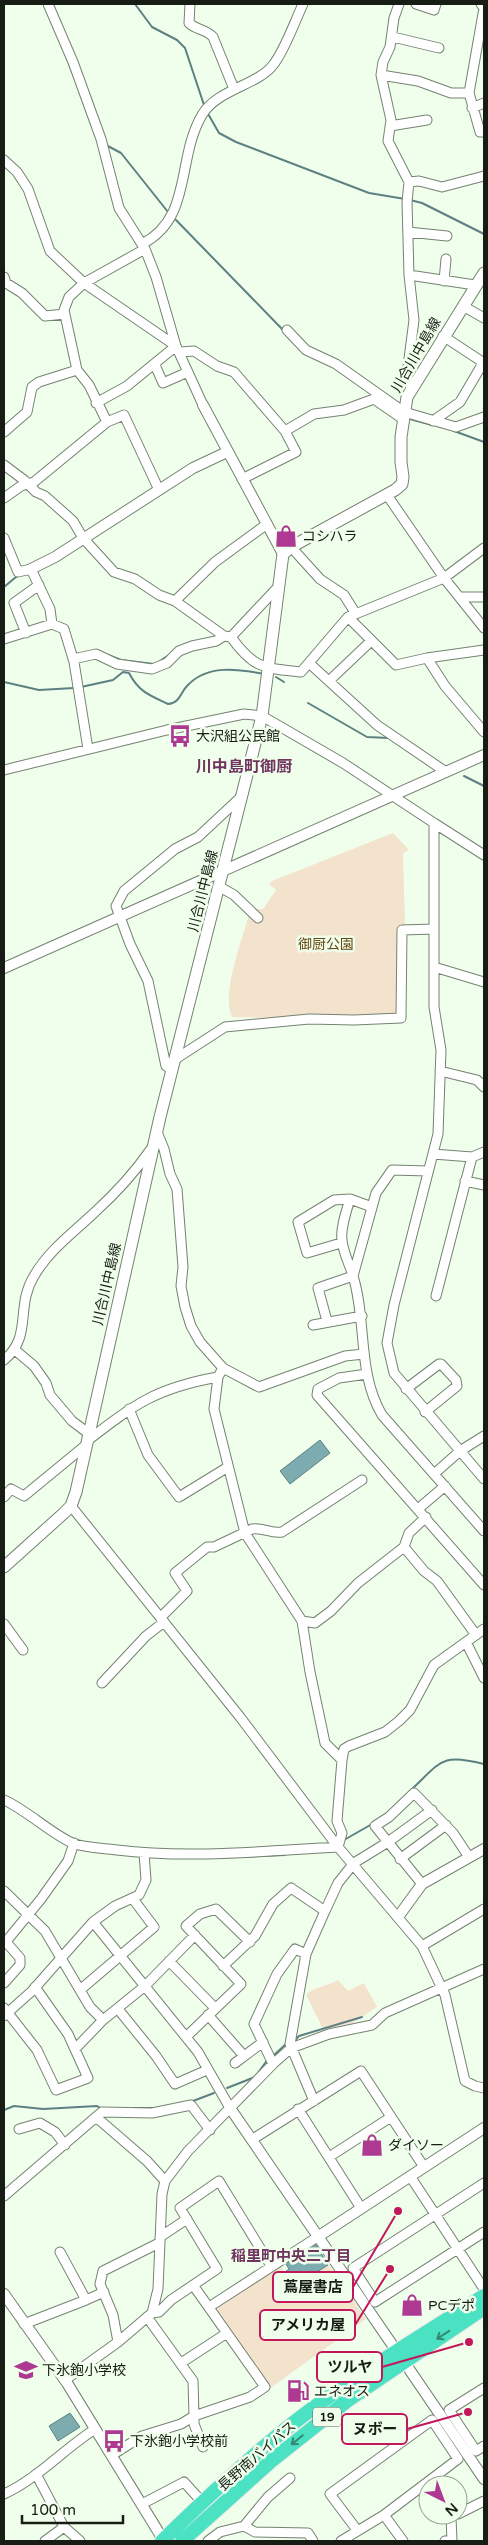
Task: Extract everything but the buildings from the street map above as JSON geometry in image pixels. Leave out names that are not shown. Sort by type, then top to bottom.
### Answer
[{"type":"highway","name":"長野南バイパス","points":[[163,2541],[264,2446],[303,2416],[350,2382],[484,2296]]},
{"type":"highway","name":"長野南バイパス","points":[[182,2541],[271,2461],[348,2400],[484,2308]]},
{"type":"main road","name":"川合川中島線","points":[[71,1506],[76,1492],[173,1065],[220,887],[262,716],[270,668],[278,587],[287,551],[387,495],[402,484],[404,477],[401,462],[403,415],[411,388],[481,278]]},
{"type":"main road","points":[[4,1567],[71,1506]]},
{"type":"street","points":[[48,4],[73,62],[101,139],[119,208],[143,247],[156,276],[178,349],[203,405],[267,524],[287,551],[320,579],[344,595],[352,616],[370,642],[396,665],[427,658],[484,650]]},
{"type":"street","points":[[190,4],[189,23],[193,27],[208,32],[213,37],[234,89]]},
{"type":"street","points":[[107,422],[96,403],[89,385],[77,370],[65,314],[69,297],[84,283],[143,247],[171,219],[178,198],[190,142],[202,114],[234,89],[273,66],[303,4]]},
{"type":"street","points":[[399,4],[394,18],[393,37],[383,62],[381,75],[391,120],[388,141],[410,182],[407,202],[409,275],[414,320],[407,374],[411,388]]},
{"type":"street","points":[[416,4],[434,10],[436,4]]},
{"type":"street","points":[[481,4],[484,8],[480,53],[469,93],[480,132],[484,132]]},
{"type":"street","points":[[393,37],[439,48]]},
{"type":"street","points":[[381,75],[418,82],[451,93],[469,93]]},
{"type":"street","points":[[472,108],[484,103]]},
{"type":"street","points":[[390,126],[427,120]]},
{"type":"street","points":[[4,160],[17,172],[28,189],[50,251],[84,283],[178,349],[194,351],[217,366],[234,372],[285,431],[296,452],[242,479]]},
{"type":"street","points":[[410,182],[419,181],[442,187],[484,176]]},
{"type":"street","points":[[408,232],[447,236]]},
{"type":"street","points":[[444,281],[446,258]]},
{"type":"street","points":[[409,275],[444,281],[481,278]]},
{"type":"street","points":[[4,277],[6,282],[22,293],[45,316],[65,314]]},
{"type":"street","points":[[463,306],[484,318]]},
{"type":"street","points":[[287,330],[306,350],[336,364],[403,415]]},
{"type":"street","points":[[433,422],[460,402],[484,363],[443,336]]},
{"type":"street","points":[[96,403],[127,386],[178,349]]},
{"type":"street","points":[[154,365],[163,383],[188,372]]},
{"type":"street","points":[[4,432],[27,412],[32,387],[39,382],[77,370]]},
{"type":"street","points":[[285,431],[314,414],[344,410],[374,399],[403,415],[456,427],[484,417]]},
{"type":"street","points":[[4,498],[62,460],[107,422],[124,415],[159,490]]},
{"type":"street","points":[[4,538],[8,562],[18,572],[31,569],[55,558],[193,468],[228,452]]},
{"type":"street","points":[[4,465],[45,496],[73,521],[83,538],[114,572],[135,579],[159,595],[175,601],[227,637],[250,660],[270,668],[301,672],[352,616],[444,578],[484,548]]},
{"type":"street","points":[[387,495],[444,578],[484,628]]},
{"type":"street","points":[[175,601],[215,562],[267,524]]},
{"type":"street","points":[[31,569],[50,609],[52,624]]},
{"type":"street","points":[[26,633],[14,603],[39,584]]},
{"type":"street","points":[[73,659],[96,654],[117,664],[152,670],[167,664],[179,652],[192,646],[227,637],[278,587]]},
{"type":"street","points":[[461,597],[484,597]]},
{"type":"street","points":[[4,639],[52,624],[64,629],[73,659],[88,749]]},
{"type":"street","points":[[330,680],[370,642]]},
{"type":"street","points":[[427,658],[445,686],[484,732]]},
{"type":"street","points":[[309,663],[384,730],[446,772]]},
{"type":"street","points":[[4,770],[244,714],[262,716],[342,763],[484,855]]},
{"type":"street","points":[[4,968],[484,755]]},
{"type":"street","points":[[242,796],[198,837],[175,849],[124,891],[116,906],[148,981],[166,1066],[173,1065],[225,1027],[309,1018],[354,1020],[401,1018],[402,930],[434,929]]},
{"type":"street","points":[[434,823],[434,1007],[441,1050],[438,1134],[394,1305],[388,1343],[394,1373],[424,1412],[484,1479]]},
{"type":"street","points":[[220,887],[234,895],[258,918]]},
{"type":"street","points":[[434,967],[484,982]]},
{"type":"street","points":[[440,1071],[477,1080],[484,1087]]},
{"type":"street","points":[[157,1132],[164,1149],[170,1174],[178,1189],[183,1267],[181,1286],[190,1326],[200,1342],[223,1368],[259,1387],[345,1356],[364,1354]]},
{"type":"street","points":[[4,1360],[15,1350],[22,1329],[22,1305],[26,1290],[43,1261],[115,1193],[132,1175],[154,1144]]},
{"type":"street","points":[[433,1154],[472,1157],[484,1152]]},
{"type":"street","points":[[436,1296],[472,1157]]},
{"type":"street","points":[[354,1276],[376,1193],[392,1170],[428,1171]]},
{"type":"street","points":[[465,1181],[484,1185]]},
{"type":"street","points":[[340,1243],[307,1253],[298,1222],[334,1200],[350,1199],[372,1207]]},
{"type":"street","points":[[350,1199],[342,1225],[340,1243],[354,1276],[362,1316],[367,1374],[375,1403],[382,1415],[484,1531]]},
{"type":"street","points":[[327,1321],[318,1288],[354,1276]]},
{"type":"street","points":[[313,1325],[362,1316]]},
{"type":"street","points":[[15,1350],[34,1366],[46,1384],[50,1395],[87,1440]]},
{"type":"street","points":[[406,1389],[438,1364],[441,1364],[456,1380],[456,1386],[424,1412]]},
{"type":"street","points":[[223,1368],[218,1377],[214,1409],[245,1533],[302,1621],[310,1672],[325,1743],[342,1760]]},
{"type":"street","points":[[367,1374],[339,1378],[318,1389],[317,1396],[426,1517],[484,1585]]},
{"type":"street","points":[[4,1497],[11,1490],[24,1496],[45,1481],[87,1440],[129,1409],[170,1388],[218,1377]]},
{"type":"street","points":[[129,1409],[148,1454],[179,1497],[228,1467]]},
{"type":"street","points":[[434,1474],[460,1451],[484,1436]]},
{"type":"street","points":[[102,1683],[188,1591],[175,1574],[207,1547],[214,1547],[258,1528],[274,1533],[282,1532],[362,1480]]},
{"type":"street","points":[[418,1509],[444,1486]]},
{"type":"street","points":[[71,1506],[280,1770],[338,1847],[422,1946],[441,1987],[454,2029],[465,2081],[484,2088]]},
{"type":"street","points":[[302,1621],[315,1622],[322,1619],[358,1582],[404,1547],[408,1533],[426,1517]]},
{"type":"street","points":[[404,1547],[424,1571],[437,1581],[476,1635]]},
{"type":"street","points":[[4,1624],[23,1650]]},
{"type":"street","points":[[338,1847],[342,1833],[337,1821],[344,1749],[385,1732],[399,1721],[410,1710],[434,1666],[484,1629]]},
{"type":"street","points":[[466,1642],[484,1678]]},
{"type":"street","points":[[422,1884],[375,1826],[389,1817],[414,1793],[446,1825],[469,1857]]},
{"type":"street","points":[[4,1800],[17,1806],[73,1846],[144,1853],[246,1854],[338,1847]]},
{"type":"street","points":[[314,2101],[290,2044],[306,1954],[338,1883],[354,1864],[432,1810]]},
{"type":"street","points":[[400,1859],[446,1825]]},
{"type":"street","points":[[4,1983],[20,1965],[20,1958],[5,1943],[68,1861],[73,1846]]},
{"type":"street","points":[[398,1917],[422,1884],[484,1849]]},
{"type":"street","points":[[35,1987],[76,2048],[88,2078],[56,2090],[37,2050],[5,2012],[35,1987],[92,1922],[116,1906],[139,1895],[146,1880],[144,1853]]},
{"type":"street","points":[[224,1966],[250,1942],[274,1904],[291,1888],[325,1911]]},
{"type":"street","points":[[4,1891],[45,1932],[90,2007],[103,2020]]},
{"type":"street","points":[[80,1990],[154,1927],[133,1899]]},
{"type":"street","points":[[186,2037],[240,1984],[186,1926],[200,1914],[216,1909],[250,1942]]},
{"type":"street","points":[[422,1946],[484,1909]]},
{"type":"street","points":[[92,1922],[198,2052],[230,2108],[391,2343]]},
{"type":"street","points":[[76,2048],[103,2020],[145,1986],[195,1936]]},
{"type":"street","points":[[273,2064],[254,2024],[277,1974],[295,1949],[306,1954]]},
{"type":"street","points":[[169,1961],[212,2011],[244,2056]]},
{"type":"street","points":[[149,2315],[158,2289],[162,2194],[165,2181],[188,2151],[273,2064],[292,2048],[329,2034],[372,2025],[385,2013],[484,1969]]},
{"type":"street","points":[[118,2009],[156,2056],[175,2084],[207,2070]]},
{"type":"street","points":[[235,2063],[263,2042]]},
{"type":"street","points":[[253,2139],[361,2071],[424,2167]]},
{"type":"street","points":[[4,2196],[66,2145],[102,2112],[152,2113],[191,2106],[210,2130]]},
{"type":"street","points":[[298,2109],[361,2208]]},
{"type":"street","points":[[96,2117],[147,2161],[165,2181]]},
{"type":"street","points":[[328,2157],[391,2117]]},
{"type":"street","points":[[19,2129],[40,2123],[55,2132],[66,2145]]},
{"type":"street","points":[[209,2307],[484,2128]]},
{"type":"street","points":[[410,2176],[484,2289]]},
{"type":"street","points":[[65,2380],[118,2342],[149,2315],[159,2312],[171,2300],[217,2269],[180,2208],[218,2182],[271,2266]]},
{"type":"street","points":[[484,2183],[352,2268],[375,2302],[484,2232]]},
{"type":"street","points":[[118,2342],[113,2315],[100,2284],[102,2271],[160,2240],[187,2219]]},
{"type":"street","points":[[60,2252],[86,2300]]},
{"type":"street","points":[[112,2455],[142,2436],[181,2424],[194,2416],[250,2397],[265,2387],[193,2285]]},
{"type":"street","points":[[24,2324],[104,2292]]},
{"type":"street","points":[[4,2294],[65,2380],[163,2541]]},
{"type":"street","points":[[149,2315],[193,2381],[194,2424],[203,2448]]},
{"type":"street","points":[[181,2363],[227,2333]]},
{"type":"street","points":[[408,2369],[484,2479]]},
{"type":"street","points":[[484,2388],[448,2410],[476,2451],[484,2446]]},
{"type":"street","points":[[357,2530],[330,2494],[432,2420],[458,2459],[439,2475]]},
{"type":"street","points":[[4,2494],[25,2484],[70,2446],[95,2429]]},
{"type":"street","points":[[36,2474],[64,2527],[80,2541]]},
{"type":"street","points":[[208,2541],[220,2532],[244,2526],[268,2497],[290,2478]]},
{"type":"street","points":[[142,2504],[184,2482],[203,2503]]},
{"type":"street","points":[[341,2541],[418,2492]]},
{"type":"street","points":[[468,2509],[484,2501]]},
{"type":"street","points":[[384,2515],[403,2541]]},
{"type":"street","points":[[445,2541],[452,2540],[453,2525]]},
{"type":"street","points":[[244,2526],[255,2532],[308,2533],[313,2541]]},
{"type":"street","points":[[45,2541],[64,2527]]},
{"type":"green space","name":"御厨公園","points":[[393,833],[409,850],[403,853],[405,926],[399,1013],[288,1018],[232,1017],[229,1007],[229,995],[238,952],[249,914],[254,909],[263,909],[276,890],[269,884],[272,881]]},
{"type":"green space","points":[[338,1980],[348,1991],[364,1983],[377,2007],[351,2024],[323,2029],[306,1995],[313,1990]]},
{"type":"green space","points":[[279,2263],[294,2288],[329,2265],[366,2319],[269,2389],[213,2309]]},
{"type":"water","points":[[320,1440],[330,1453],[290,1484],[280,1471]]},
{"type":"water","points":[[312,2243],[316,2245],[328,2265],[294,2287],[285,2272],[289,2269],[286,2264],[291,2260],[290,2258]]},
{"type":"water","points":[[70,2413],[80,2427],[58,2441],[49,2426]]},
{"type":"waterway","points":[[135,4],[152,27],[177,40],[185,48],[204,105]]},
{"type":"waterway","points":[[67,58],[72,72]]},
{"type":"waterway","points":[[207,112],[219,133],[236,142],[369,193],[405,199]]},
{"type":"waterway","points":[[106,145],[121,153],[168,212]]},
{"type":"waterway","points":[[410,200],[422,203],[484,234]]},
{"type":"waterway","points":[[176,220],[283,330]]},
{"type":"waterway","points":[[410,419],[432,425]]},
{"type":"waterway","points":[[454,431],[484,442]]},
{"type":"waterway","points":[[4,587],[16,577]]},
{"type":"waterway","points":[[98,651],[121,660],[154,664]]},
{"type":"waterway","points":[[160,661],[169,655]]},
{"type":"waterway","points":[[81,687],[113,680],[123,672],[129,673],[141,689],[168,704],[175,702],[195,679],[213,671],[233,670],[264,674]]},
{"type":"waterway","points":[[276,677],[284,682]]},
{"type":"waterway","points":[[4,682],[39,690],[74,688]]},
{"type":"waterway","points":[[308,703],[367,737],[389,738]]},
{"type":"waterway","points":[[464,776],[484,786]]},
{"type":"waterway","points":[[411,1790],[429,1772],[443,1762],[459,1759],[484,1764]]},
{"type":"waterway","points":[[344,1840],[372,1824]]},
{"type":"waterway","points":[[210,1858],[285,1855]]},
{"type":"waterway","points":[[294,2041],[299,2036],[362,2017]]},
{"type":"waterway","points":[[273,2056],[286,2044]]},
{"type":"waterway","points":[[227,2088],[255,2077],[268,2059]]},
{"type":"waterway","points":[[193,2101],[214,2093]]},
{"type":"waterway","points":[[4,2110],[14,2106],[43,2109],[97,2106],[102,2109]]},
{"type":"waterway","points":[[134,2108],[157,2108]]},
{"type":"place","name":"コシハラ","points":[[286,536]]},
{"type":"place","name":"大沢組公民館","points":[[180,736]]},
{"type":"place","name":"ダイソー","points":[[372,2145]]},
{"type":"place","name":"蔦屋書店","points":[[398,2211]]},
{"type":"place","name":"アメリカ屋","points":[[390,2269]]},
{"type":"place","name":"PCデポ","points":[[412,2305]]},
{"type":"place","name":"ツルヤ","points":[[469,2342]]},
{"type":"place","name":"下氷鉋小学校","points":[[26,2370]]},
{"type":"place","name":"エネオス","points":[[298,2391]]},
{"type":"place","name":"ヌボー","points":[[468,2412]]},
{"type":"place","name":"下氷鉋小学校前","points":[[114,2441]]},
{"type":"district","name":"川中島町御厨","points":[[244,767]]},
{"type":"district","name":"稲里町中央二丁目","points":[[291,2256]]}]
